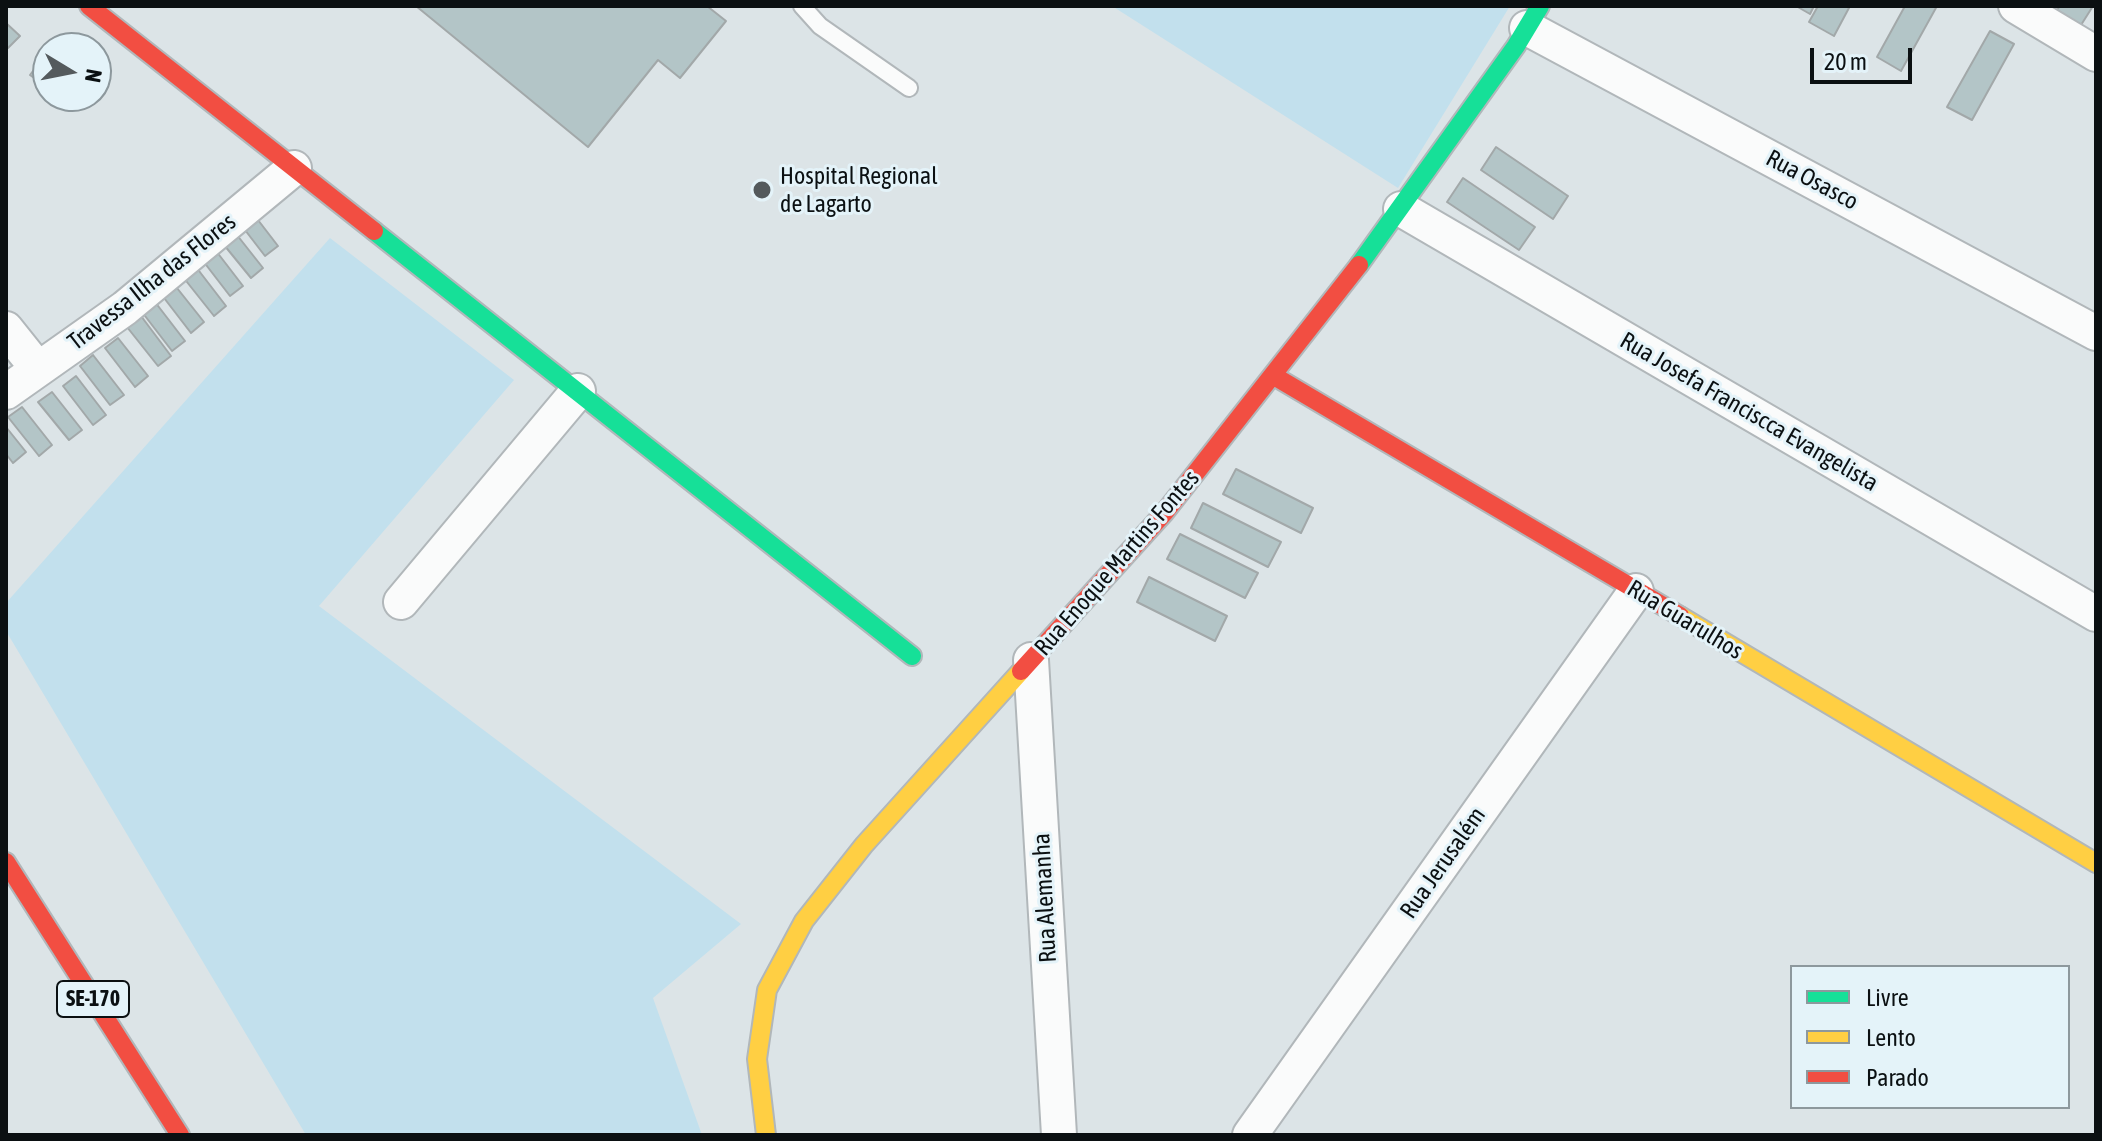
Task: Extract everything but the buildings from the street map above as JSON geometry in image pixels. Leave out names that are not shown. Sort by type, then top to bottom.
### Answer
[{"type":"street","points":[[89,6],[912,656]]},
{"type":"street","points":[[2016,6],[2093,47]]},
{"type":"street","name":"Rua Enoque Martins Fontes","points":[[766,1135],[757,1059],[767,990],[804,921],[864,845],[1165,512],[1274,376],[1401,209],[1534,17]]},
{"type":"street","name":"Rua Osasco","points":[[1534,17],[2096,333]]},
{"type":"street","name":"Travessa Ilha das Flores","points":[[6,392],[125,308],[294,168]]},
{"type":"street","name":"Rua Josefa Franciscca Evangelista","points":[[1401,209],[2096,614]]},
{"type":"street","points":[[6,329],[38,369]]},
{"type":"street","name":"Rua Guarulhos","points":[[1274,376],[2096,863]]},
{"type":"street","points":[[401,602],[578,391]]},
{"type":"street","name":"Rua Jerusalém","points":[[1250,1135],[1636,591]]},
{"type":"street","name":"Rua Alemanha","points":[[1031,660],[1059,1135]]},
{"type":"street","name":"SE-170","points":[[6,862],[180,1135]]},
{"type":"lane","points":[[802,6],[820,26],[909,88]]},
{"type":"shaded area","points":[[1112,6],[1510,6],[1398,188]]},
{"type":"shaded area","points":[[330,238],[514,380],[319,606],[741,924],[653,998],[702,1135],[306,1135],[6,631],[6,603]]},
{"type":"traffic: fast","points":[[1359,265],[1516,46],[1540,6]]},
{"type":"traffic: fast","points":[[374,231],[912,656]]},
{"type":"traffic: slow","points":[[1680,616],[2096,863]]},
{"type":"traffic: slow","points":[[766,1135],[757,1059],[767,990],[804,921],[864,845],[1021,671]]},
{"type":"traffic: jam","points":[[89,6],[374,231]]},
{"type":"traffic: jam","points":[[1021,671],[1165,512],[1359,265]]},
{"type":"traffic: jam","points":[[1274,376],[1680,616]]},
{"type":"traffic: jam","points":[[6,862],[180,1135]]},
{"type":"place","name":"Hospital Regional de Lagarto","points":[[762,190]]}]
